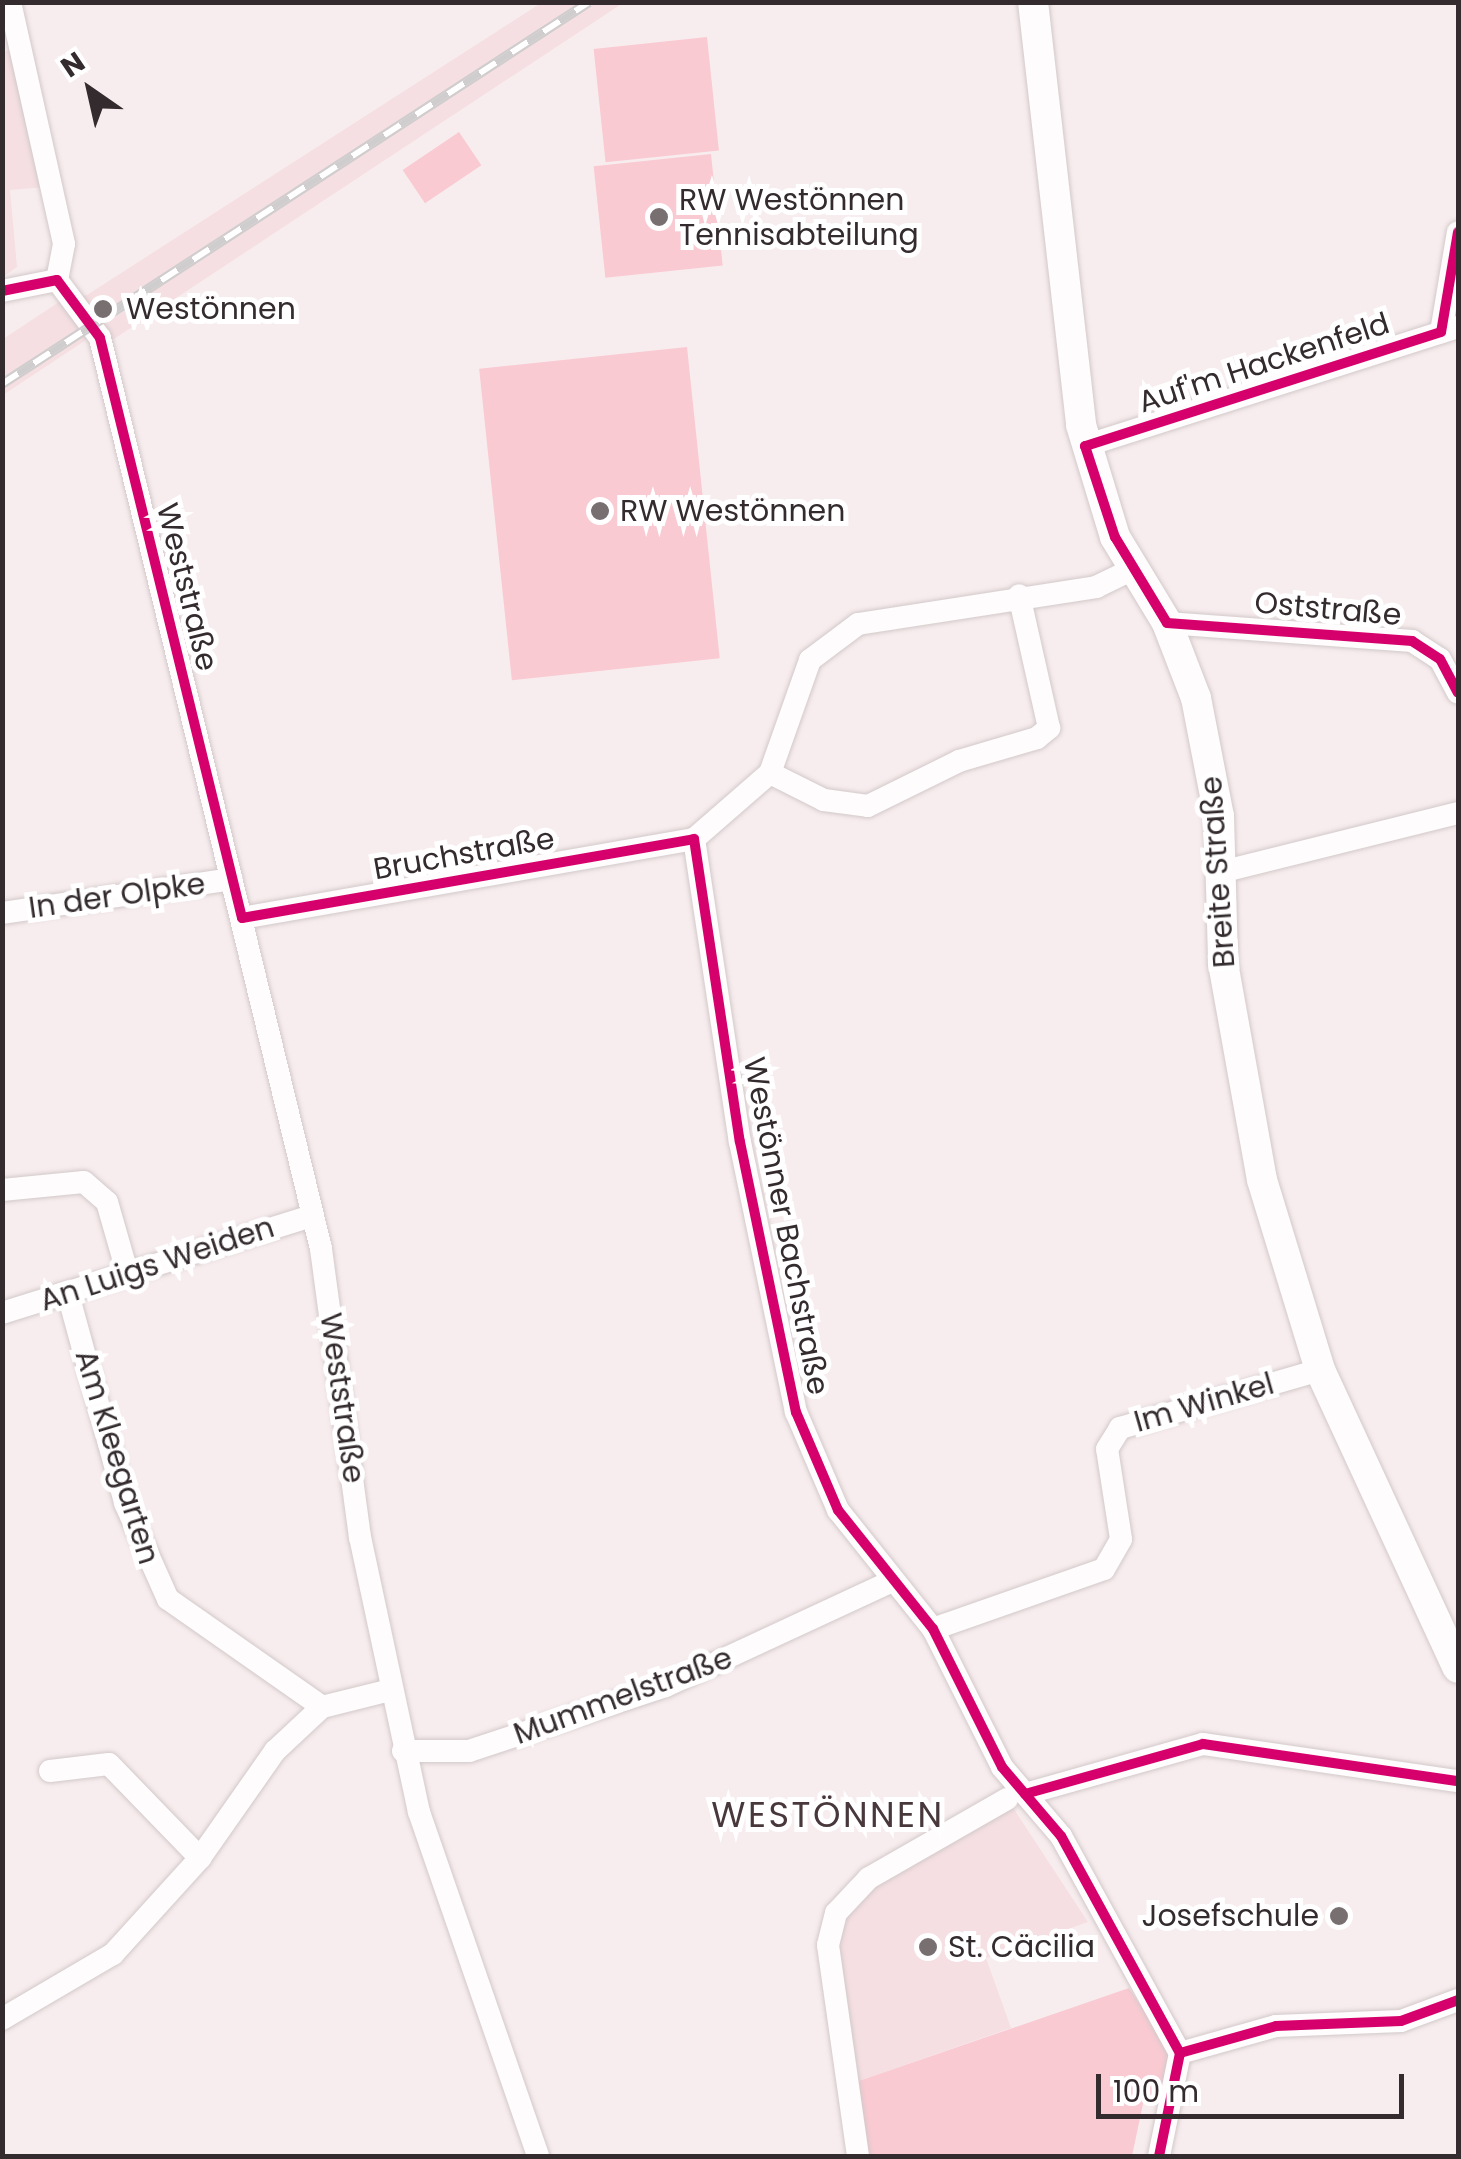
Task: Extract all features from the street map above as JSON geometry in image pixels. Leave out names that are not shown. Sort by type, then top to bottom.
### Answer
[{"type":"street","points":[[2,291],[57,280],[64,244],[10,2]]},
{"type":"street","name":"Breite Straße","points":[[1033,2],[1085,446],[1132,570],[1168,623],[1205,735],[1221,872],[1226,982],[1262,1180],[1320,1370],[1458,1668]]},
{"type":"street","points":[[1450,329],[1458,232]]},
{"type":"street","name":"Weststraße","points":[[57,280],[100,338],[242,918],[312,1216],[403,1751],[538,2156]]},
{"type":"street","name":"Auf'm Hackenfeld","points":[[1085,446],[1450,329]]},
{"type":"street","name":"Bruchstraße","points":[[242,918],[694,839],[731,816],[770,773],[796,685],[830,641],[888,616],[1019,594],[1096,587],[1132,570]]},
{"type":"street","points":[[770,773],[824,800],[868,806],[959,761],[1037,738],[1048,728],[1019,594]]},
{"type":"street","name":"Oststraße","points":[[1168,623],[1412,641],[1440,658],[1458,693]]},
{"type":"street","points":[[1221,872],[1458,813]]},
{"type":"street","name":"Westönner Bachstraße","points":[[694,839],[779,1350],[838,1510],[888,1584],[933,1629],[1016,1796],[1061,1836],[1180,2053]]},
{"type":"street","name":"In der Olpke","points":[[2,913],[232,879]]},
{"type":"street","points":[[2,1190],[84,1182],[107,1202],[128,1274]]},
{"type":"street","name":"An Luigs Weiden","points":[[2,1313],[312,1216]]},
{"type":"street","name":"Am Kleegarten","points":[[68,1294],[156,1582],[184,1613],[322,1707]]},
{"type":"street","name":"Im Winkel","points":[[933,1629],[1104,1569],[1120,1540],[1107,1449],[1120,1428],[1320,1370]]},
{"type":"street","name":"Mummelstraße","points":[[403,1751],[469,1751],[666,1686],[888,1584]]},
{"type":"street","points":[[2,2019],[113,1954],[200,1858],[275,1750],[322,1707],[390,1690]]},
{"type":"street","points":[[858,2156],[828,1945],[836,1913],[869,1878],[1016,1796],[1190,1744],[1458,1781]]},
{"type":"street","points":[[50,1771],[109,1764],[200,1858]]},
{"type":"street","points":[[1159,2156],[1180,2053],[1276,2026],[1401,2021],[1458,2000]]},
{"type":"shaded area","points":[[541,3],[623,3],[114,339],[89,338],[3,395],[3,339],[62,300],[87,295]]},
{"type":"shaded area","points":[[707,37],[719,150],[606,162],[594,49]]},
{"type":"shaded area","points":[[10,50],[46,187],[10,190],[17,267],[3,277],[2,52]]},
{"type":"shaded area","points":[[459,132],[481,165],[425,203],[403,170]]},
{"type":"shaded area","name":"RW Westönnen Tennisabteilung","points":[[711,154],[723,265],[605,278],[594,166]]},
{"type":"shaded area","name":"RW Westönnen","points":[[687,347],[720,658],[512,680],[479,369]]},
{"type":"shaded area","name":"St. Cäcilia","points":[[1010,1803],[1088,1922],[986,1958],[1011,2028],[853,2083],[837,1930],[867,1888]]},
{"type":"shaded area","points":[[1129,1988],[1174,2055],[1164,2096],[1144,2099],[1132,2156],[865,2156],[853,2083]]},
{"type":"railway","points":[[2,384],[589,2]]},
{"type":"cycle path","points":[[1458,232],[1441,332],[1085,446],[1115,537],[1167,623],[1412,641],[1440,659],[1458,693]]},
{"type":"cycle path","points":[[2,291],[57,280],[100,338],[242,918],[694,839],[740,1142],[796,1412],[838,1510],[933,1629],[1002,1767],[1061,1836],[1180,2053],[1159,2156]]},
{"type":"cycle path","points":[[1025,1794],[1203,1744],[1458,1781]]},
{"type":"cycle path","points":[[1180,2053],[1276,2026],[1401,2021],[1458,2000]]},
{"type":"place","name":"RW Westönnen Tennisabteilung","points":[[659,217]]},
{"type":"place","name":"Westönnen","points":[[103,309]]},
{"type":"place","name":"RW Westönnen","points":[[600,511]]},
{"type":"place","name":"Josefschule","points":[[1339,1916]]},
{"type":"place","name":"St. Cäcilia","points":[[928,1947]]},
{"type":"district","name":"WESTÖNNEN","points":[[828,1815]]}]
